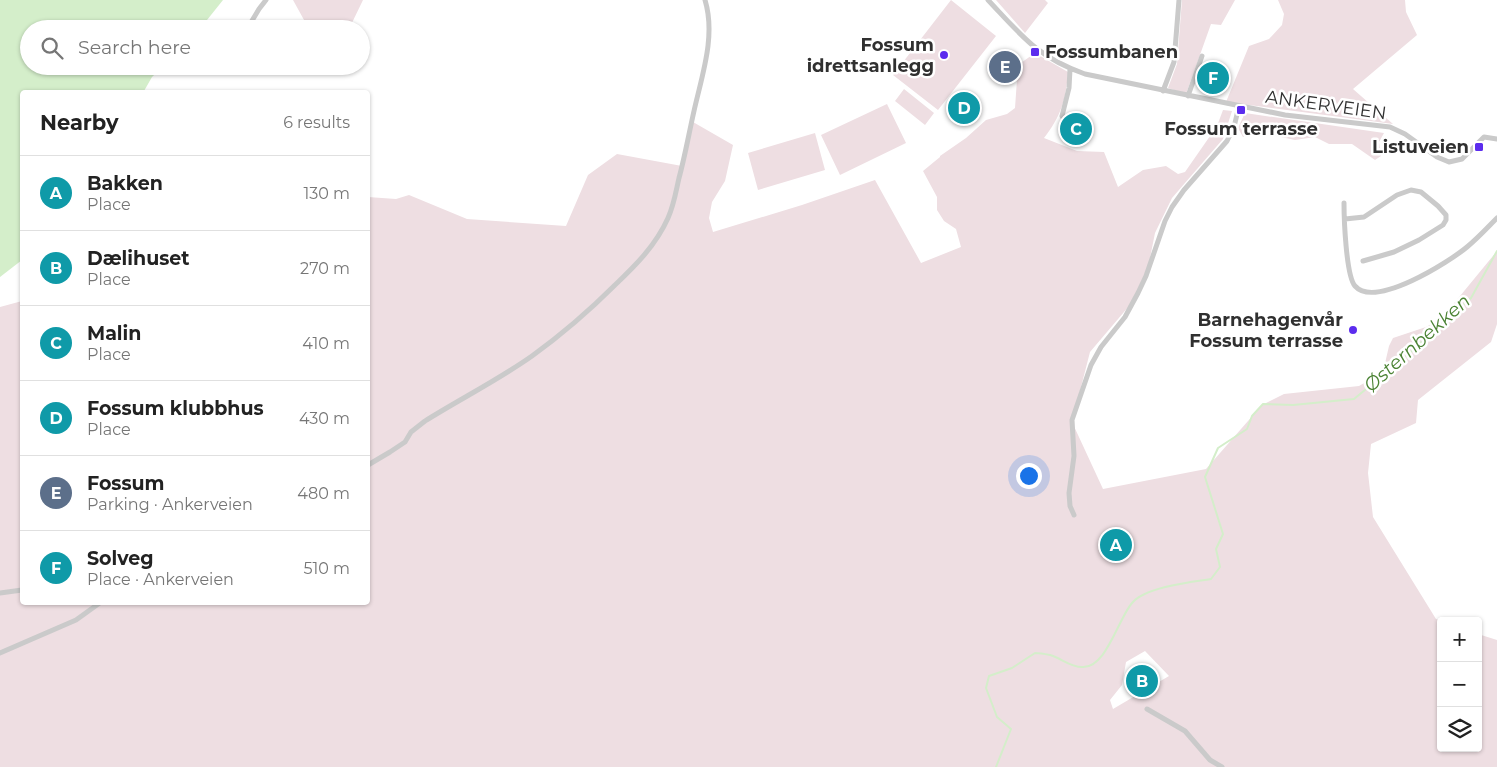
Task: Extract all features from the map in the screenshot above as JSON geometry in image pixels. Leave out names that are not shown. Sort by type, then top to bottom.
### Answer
[{"type":"street","points":[[253,20],[266,0]]},
{"type":"street","points":[[370,464],[405,442],[411,432],[425,421],[530,357],[555,339],[600,300],[636,265],[652,246],[668,217],[673,203],[694,115],[710,29],[709,12],[705,0]]},
{"type":"street","name":"ANKERVEIEN","points":[[988,0],[1033,46],[1057,63],[1093,76],[1285,115],[1390,127],[1405,134],[1438,157],[1449,162],[1462,159],[1484,137],[1497,139]]},
{"type":"street","points":[[1163,90],[1174,62],[1179,0]]},
{"type":"street","points":[[1188,96],[1202,56]]},
{"type":"street","points":[[1070,69],[1069,88],[1062,116],[1067,121],[1081,122]]},
{"type":"street","points":[[1074,516],[1069,499],[1074,456],[1072,422],[1091,365],[1101,347],[1125,317],[1138,293],[1172,206],[1228,141],[1234,127],[1239,106]]},
{"type":"street","points":[[1344,219],[1364,217],[1397,195],[1411,190],[1421,192],[1446,215],[1443,225],[1419,240],[1394,252],[1363,261]]},
{"type":"street","points":[[1344,203],[1351,278],[1359,289],[1373,292],[1406,283],[1438,267],[1473,242],[1497,218]]},
{"type":"street","points":[[0,593],[20,590]]},
{"type":"street","points":[[0,653],[76,620],[97,605]]},
{"type":"street","points":[[1147,709],[1185,731],[1210,760],[1222,767]]},
{"type":"shaded area","points":[[0,0],[223,0],[207,20],[20,20],[20,75],[154,75],[145,90],[20,90],[20,262],[0,277]]},
{"type":"shaded area","points":[[293,0],[363,0],[353,20],[304,20]]},
{"type":"shaded area","name":"Fossum idrettsanlegg","points":[[951,0],[996,36],[938,110],[893,75]]},
{"type":"shaded area","points":[[996,0],[1045,0],[1048,3],[1025,33]]},
{"type":"shaded area","points":[[1182,0],[1235,0],[1221,25],[1211,24],[1186,94],[1168,88],[1177,64]]},
{"type":"shaded area","points":[[1278,0],[1405,0],[1406,12],[1417,35],[1353,89],[1393,124],[1226,102],[1249,46],[1269,39],[1282,25],[1284,14]]},
{"type":"shaded area","points":[[1035,53],[1068,72],[1062,107],[1044,138],[1077,151],[1104,152],[1118,187],[1143,170],[1166,166],[1178,174],[1185,172],[1217,126],[1223,110],[1232,111],[1223,139],[1172,198],[1155,233],[1148,268],[1135,299],[1090,352],[1072,422],[1103,489],[1206,469],[1262,405],[1284,394],[1359,386],[1383,372],[1389,346],[1393,338],[1426,327],[1442,318],[1497,251],[1497,324],[1491,342],[1418,400],[1416,423],[1371,444],[1368,473],[1373,517],[1437,619],[1437,752],[1482,752],[1482,635],[1497,640],[1497,767],[0,767],[0,307],[20,302],[20,605],[370,605],[370,197],[396,199],[409,195],[467,219],[566,226],[588,175],[617,154],[682,166],[693,122],[733,145],[725,181],[712,202],[709,218],[713,232],[875,180],[921,263],[961,247],[956,229],[944,221],[937,210],[937,197],[923,171],[986,120],[1007,114],[1015,108],[1018,65]],"holes":[[[1145,651],[1169,676],[1113,709],[1110,700],[1122,685],[1126,662]]]},
{"type":"shaded area","points":[[904,89],[934,113],[925,125],[895,101]]},
{"type":"shaded area","points":[[887,104],[906,143],[840,175],[821,135]]},
{"type":"shaded area","points":[[1245,113],[1384,133],[1379,142],[1381,156],[1375,160],[1352,144],[1329,144],[1315,137],[1295,140],[1253,131],[1243,137],[1238,128]]},
{"type":"shaded area","points":[[815,133],[825,170],[758,190],[748,153]]},
{"type":"waterway","name":"Østernbekken","points":[[996,767],[1011,729],[997,717],[986,688],[989,676],[1012,668],[1035,653],[1050,655],[1078,667],[1090,665],[1105,652],[1127,610],[1138,597],[1169,586],[1211,579],[1220,567],[1216,549],[1223,534],[1205,477],[1218,448],[1247,429],[1252,416],[1263,404],[1293,405],[1354,399],[1412,351],[1471,298],[1497,251]]},
{"type":"place","name":"Fossumbanen","points":[[1035,52]]},
{"type":"place","name":"Fossum idrettsanlegg","points":[[944,55]]},
{"type":"place","name":"Fossum","points":[[1005,67]]},
{"type":"place","name":"Solveg","points":[[1213,78]]},
{"type":"place","name":"Fossum klubbhus","points":[[964,108]]},
{"type":"place","name":"Fossum terrasse","points":[[1241,110]]},
{"type":"place","name":"Malin","points":[[1076,129]]},
{"type":"place","name":"Listuveien","points":[[1479,147]]},
{"type":"place","name":"Barnehagenvår Fossum terrasse","points":[[1353,330]]},
{"type":"place","name":"Bakken","points":[[1116,545]]},
{"type":"place","name":"Dælihuset","points":[[1142,681]]}]
